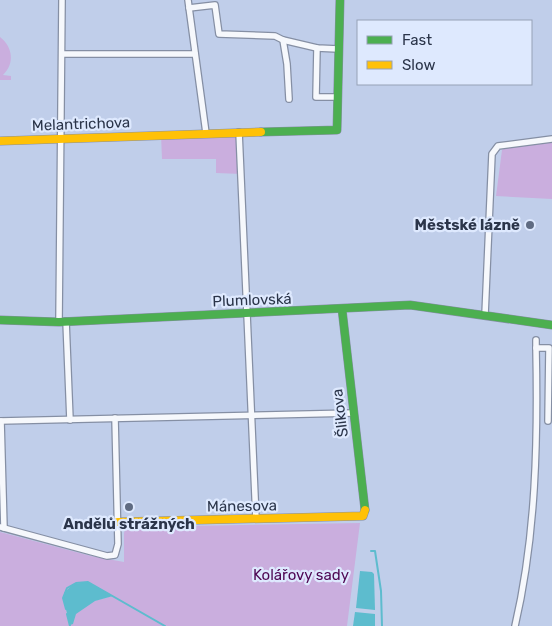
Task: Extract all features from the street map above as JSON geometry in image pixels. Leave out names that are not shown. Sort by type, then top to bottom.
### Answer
[{"type":"street","points":[[62,0],[63,321],[70,420]]},
{"type":"street","points":[[188,0],[205,130]]},
{"type":"street","points":[[317,48],[316,97],[336,97],[340,0]]},
{"type":"street","points":[[189,8],[215,5],[219,34],[275,36],[283,40],[317,48],[338,49]]},
{"type":"street","points":[[283,40],[287,64],[289,99]]},
{"type":"street","points":[[62,54],[195,54]]},
{"type":"street","name":"Melantrichova","points":[[0,141],[162,134],[205,130],[239,132],[337,130],[336,97]]},
{"type":"street","points":[[239,132],[253,415],[256,519]]},
{"type":"street","points":[[485,315],[492,154],[498,146],[552,139]]},
{"type":"street","name":"Plumlovská","points":[[0,320],[63,321],[248,314],[410,305],[552,325]]},
{"type":"street","name":"Šlikova","points":[[342,309],[365,513]]},
{"type":"street","points":[[515,626],[526,571],[536,421],[536,340]]},
{"type":"street","points":[[536,348],[548,348],[550,420],[536,421]]},
{"type":"street","points":[[114,418],[118,522],[118,544],[115,555],[107,556],[60,545],[2,528],[0,421],[70,420],[114,418],[253,415],[354,414]]},
{"type":"street","name":"Mánesova","points":[[118,522],[358,518],[365,513]]},
{"type":"green space","points":[[0,37],[8,46],[11,56],[7,71],[3,75],[11,76],[11,80],[0,80]]},
{"type":"green space","points":[[239,132],[241,174],[216,173],[216,159],[162,159],[161,135]]},
{"type":"green space","points":[[552,141],[552,199],[496,196],[502,150],[508,146]]},
{"type":"green space","name":"Kolářovy sady","points":[[360,523],[347,626],[0,626],[0,532],[91,556],[124,562],[124,533],[125,530],[132,527]],"holes":[[[87,582],[112,596],[94,601],[75,614],[70,626],[64,602],[73,584]]]},
{"type":"water","points":[[360,571],[372,572],[374,574],[375,610],[356,608]]},
{"type":"water","points":[[88,582],[113,596],[95,601],[76,614],[73,624],[70,625],[64,602],[64,593],[73,584]]},
{"type":"water","points":[[355,612],[375,614],[375,626],[353,626]]},
{"type":"waterway","points":[[371,551],[375,551],[381,591],[382,626]]},
{"type":"waterway","points":[[66,609],[63,598],[67,588],[76,583],[88,582],[165,626]]},
{"type":"waterway","points":[[67,614],[70,626]]},
{"type":"traffic: fast","points":[[261,132],[337,130],[340,0]]},
{"type":"traffic: fast","points":[[0,320],[59,322],[410,305],[552,325]]},
{"type":"traffic: fast","points":[[342,309],[365,510]]},
{"type":"traffic: slow","points":[[0,141],[261,132]]},
{"type":"traffic: slow","points":[[118,522],[363,516],[365,510]]},
{"type":"place","name":"Městské lázně","points":[[530,225]]},
{"type":"place","name":"Andělů strážných","points":[[129,507]]}]
